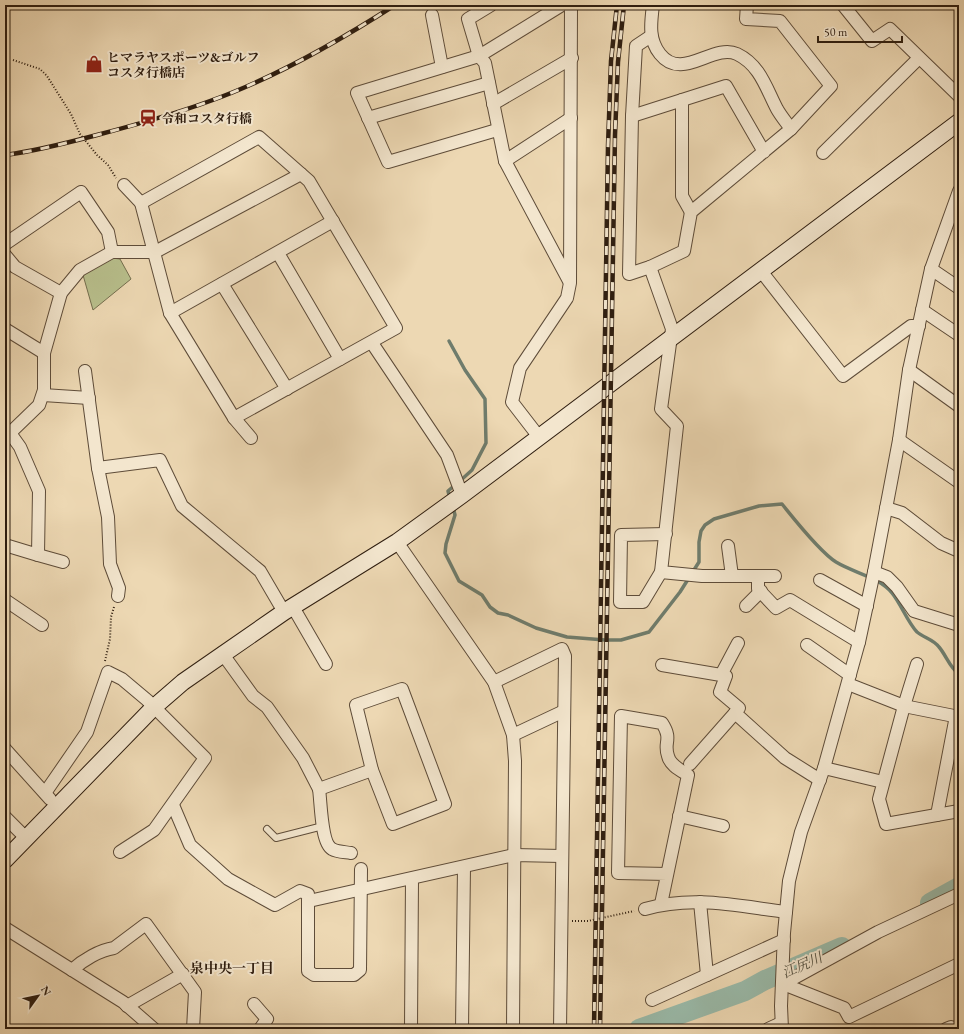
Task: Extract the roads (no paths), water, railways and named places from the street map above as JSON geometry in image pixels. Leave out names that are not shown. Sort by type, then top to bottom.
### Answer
[{"type":"street","points":[[491,5],[468,19],[479,56],[485,63],[505,161],[570,283]]},
{"type":"street","points":[[498,130],[388,162],[357,93],[479,56],[562,5]]},
{"type":"street","points":[[539,437],[512,402],[520,368],[567,298],[570,283],[571,5]]},
{"type":"street","points":[[654,5],[651,23],[651,36],[658,52],[664,60],[684,65],[728,52],[736,54],[745,59],[759,72],[778,110],[791,129]]},
{"type":"street","points":[[691,212],[791,129],[831,86],[780,21],[746,19],[747,5]]},
{"type":"street","points":[[843,5],[872,41],[890,29],[918,58],[959,96]]},
{"type":"street","points":[[432,15],[442,67]]},
{"type":"street","points":[[651,36],[636,46],[632,116],[629,274],[650,267],[684,251],[691,212],[682,196],[682,100]]},
{"type":"street","points":[[493,104],[572,58]]},
{"type":"street","points":[[823,154],[918,58]]},
{"type":"street","points":[[368,118],[489,83]]},
{"type":"street","points":[[632,116],[726,86],[764,152]]},
{"type":"street","points":[[505,161],[571,118]]},
{"type":"street","points":[[5,860],[153,708],[183,682],[222,653],[396,542],[462,495],[672,339],[959,122]]},
{"type":"street","points":[[141,203],[259,137],[309,181],[396,328],[372,343],[340,359],[234,418]]},
{"type":"street","points":[[38,555],[39,490],[20,447],[7,431],[39,405],[44,390],[44,353],[60,293],[80,270],[112,252],[155,252],[301,174]]},
{"type":"street","points":[[124,185],[141,203],[170,313],[234,418],[251,438]]},
{"type":"street","points":[[768,1029],[782,1026],[784,940],[789,881],[801,832],[824,768],[859,642],[899,440],[909,370],[931,269],[959,191]]},
{"type":"street","points":[[5,244],[81,192],[108,232],[112,252]]},
{"type":"street","points":[[170,313],[333,221]]},
{"type":"street","points":[[278,253],[340,359]]},
{"type":"street","points":[[5,255],[15,268],[60,293]]},
{"type":"street","points":[[650,267],[672,329],[672,339],[661,409],[677,426],[666,534],[661,572],[643,602],[620,602],[621,535],[666,534]]},
{"type":"street","points":[[931,269],[959,288]]},
{"type":"street","points":[[761,271],[843,376],[911,326],[919,326]]},
{"type":"street","points":[[222,284],[287,389]]},
{"type":"street","points":[[922,310],[959,335]]},
{"type":"street","points":[[5,329],[44,353]]},
{"type":"street","points":[[372,343],[447,455],[462,495]]},
{"type":"street","points":[[909,370],[959,406]]},
{"type":"street","points":[[85,371],[98,468],[108,517],[110,564],[120,588],[118,596]]},
{"type":"street","points":[[42,395],[89,398]]},
{"type":"street","points":[[899,440],[959,482]]},
{"type":"street","points":[[98,468],[160,460],[182,506],[260,571],[326,664]]},
{"type":"street","points":[[886,508],[902,513],[941,543],[959,552]]},
{"type":"street","points":[[396,542],[494,682],[513,735],[515,761],[512,1029]]},
{"type":"street","points":[[5,545],[63,562]]},
{"type":"street","points":[[728,546],[732,576]]},
{"type":"street","points":[[661,572],[732,576],[775,576]]},
{"type":"street","points":[[874,572],[887,577],[897,587],[914,611],[959,625]]},
{"type":"street","points":[[758,576],[758,589],[776,608],[790,600],[859,642]]},
{"type":"street","points":[[820,580],[867,606]]},
{"type":"street","points":[[746,606],[761,591]]},
{"type":"street","points":[[7,597],[42,625]]},
{"type":"street","points":[[721,675],[738,643]]},
{"type":"street","points":[[807,645],[849,680],[904,706],[957,716],[937,815]]},
{"type":"street","points":[[494,682],[562,649],[565,656],[560,921],[560,1029]]},
{"type":"street","points":[[222,653],[253,696],[267,707],[304,758],[319,789],[326,843],[332,849],[351,853]]},
{"type":"street","points":[[917,664],[879,798],[886,824],[959,811]]},
{"type":"street","points":[[662,666],[726,676],[720,692],[739,708],[690,764]]},
{"type":"street","points":[[45,793],[87,732],[108,672],[122,679],[205,758],[154,830],[120,852]]},
{"type":"street","points":[[402,689],[445,804],[393,824],[372,770],[356,706],[402,689]]},
{"type":"street","points":[[513,735],[564,711]]},
{"type":"street","points":[[735,714],[785,758],[820,780]]},
{"type":"street","points":[[661,904],[688,776],[673,765],[667,756],[668,733],[662,723],[621,716],[618,873],[667,874]]},
{"type":"street","points":[[5,749],[57,807]]},
{"type":"street","points":[[824,768],[883,782]]},
{"type":"street","points":[[319,789],[372,770]]},
{"type":"street","points":[[173,805],[190,845],[228,879],[275,906],[300,891],[308,894],[308,971],[314,975],[354,975],[360,970],[361,869]]},
{"type":"street","points":[[679,816],[723,826]]},
{"type":"street","points":[[5,817],[26,838]]},
{"type":"street","points":[[309,901],[514,855],[561,856]]},
{"type":"street","points":[[462,1029],[464,867]]},
{"type":"street","points":[[411,1029],[412,879]]},
{"type":"street","points":[[782,984],[878,932],[959,894]]},
{"type":"street","points":[[645,909],[661,904],[700,902],[786,912]]},
{"type":"street","points":[[700,902],[707,975]]},
{"type":"street","points":[[72,970],[96,955],[114,948],[146,924],[196,992],[193,1029]]},
{"type":"street","points":[[5,928],[127,1006],[154,1029]]},
{"type":"street","points":[[652,1000],[784,940]]},
{"type":"street","points":[[782,984],[844,1008],[849,1017],[959,964]]},
{"type":"street","points":[[127,1006],[183,974]]},
{"type":"street","points":[[254,1004],[267,1019],[260,1029]]},
{"type":"lane","points":[[268,829],[276,838],[323,826]]},
{"type":"waterway","points":[[449,341],[465,370],[485,399],[486,443],[472,470],[460,481]]},
{"type":"waterway","points":[[450,499],[448,491],[455,485]]},
{"type":"waterway","points":[[453,507],[455,515],[446,544],[445,553],[459,581],[482,595],[490,607],[498,613],[508,615],[536,628],[567,637],[621,640],[649,632],[680,592],[699,562],[699,542],[701,531],[705,525],[714,519],[759,506],[782,504],[822,551],[829,557],[843,566],[873,579],[887,588],[895,597],[917,632],[937,644],[953,668],[959,674]]},
{"type":"waterway","name":"江尻川","points":[[930,903],[959,887]]},
{"type":"waterway","name":"江尻川","points":[[639,1029],[745,991],[765,980],[842,947]]},
{"type":"railway","points":[[5,155],[74,141],[154,120],[210,101],[257,82],[305,58],[395,5]]},
{"type":"railway","points":[[594,1029],[608,146],[611,61],[617,5]]},
{"type":"railway","points":[[600,1029],[615,135],[618,62],[624,5]]},
{"type":"place","name":"ヒマラヤスポーツ&ゴルフ コスタ行橋店","points":[[94,64]]},
{"type":"place","name":"令和コスタ行橋","points":[[148,118]]},
{"type":"district","name":"泉中央一丁目","points":[[232,968]]}]
